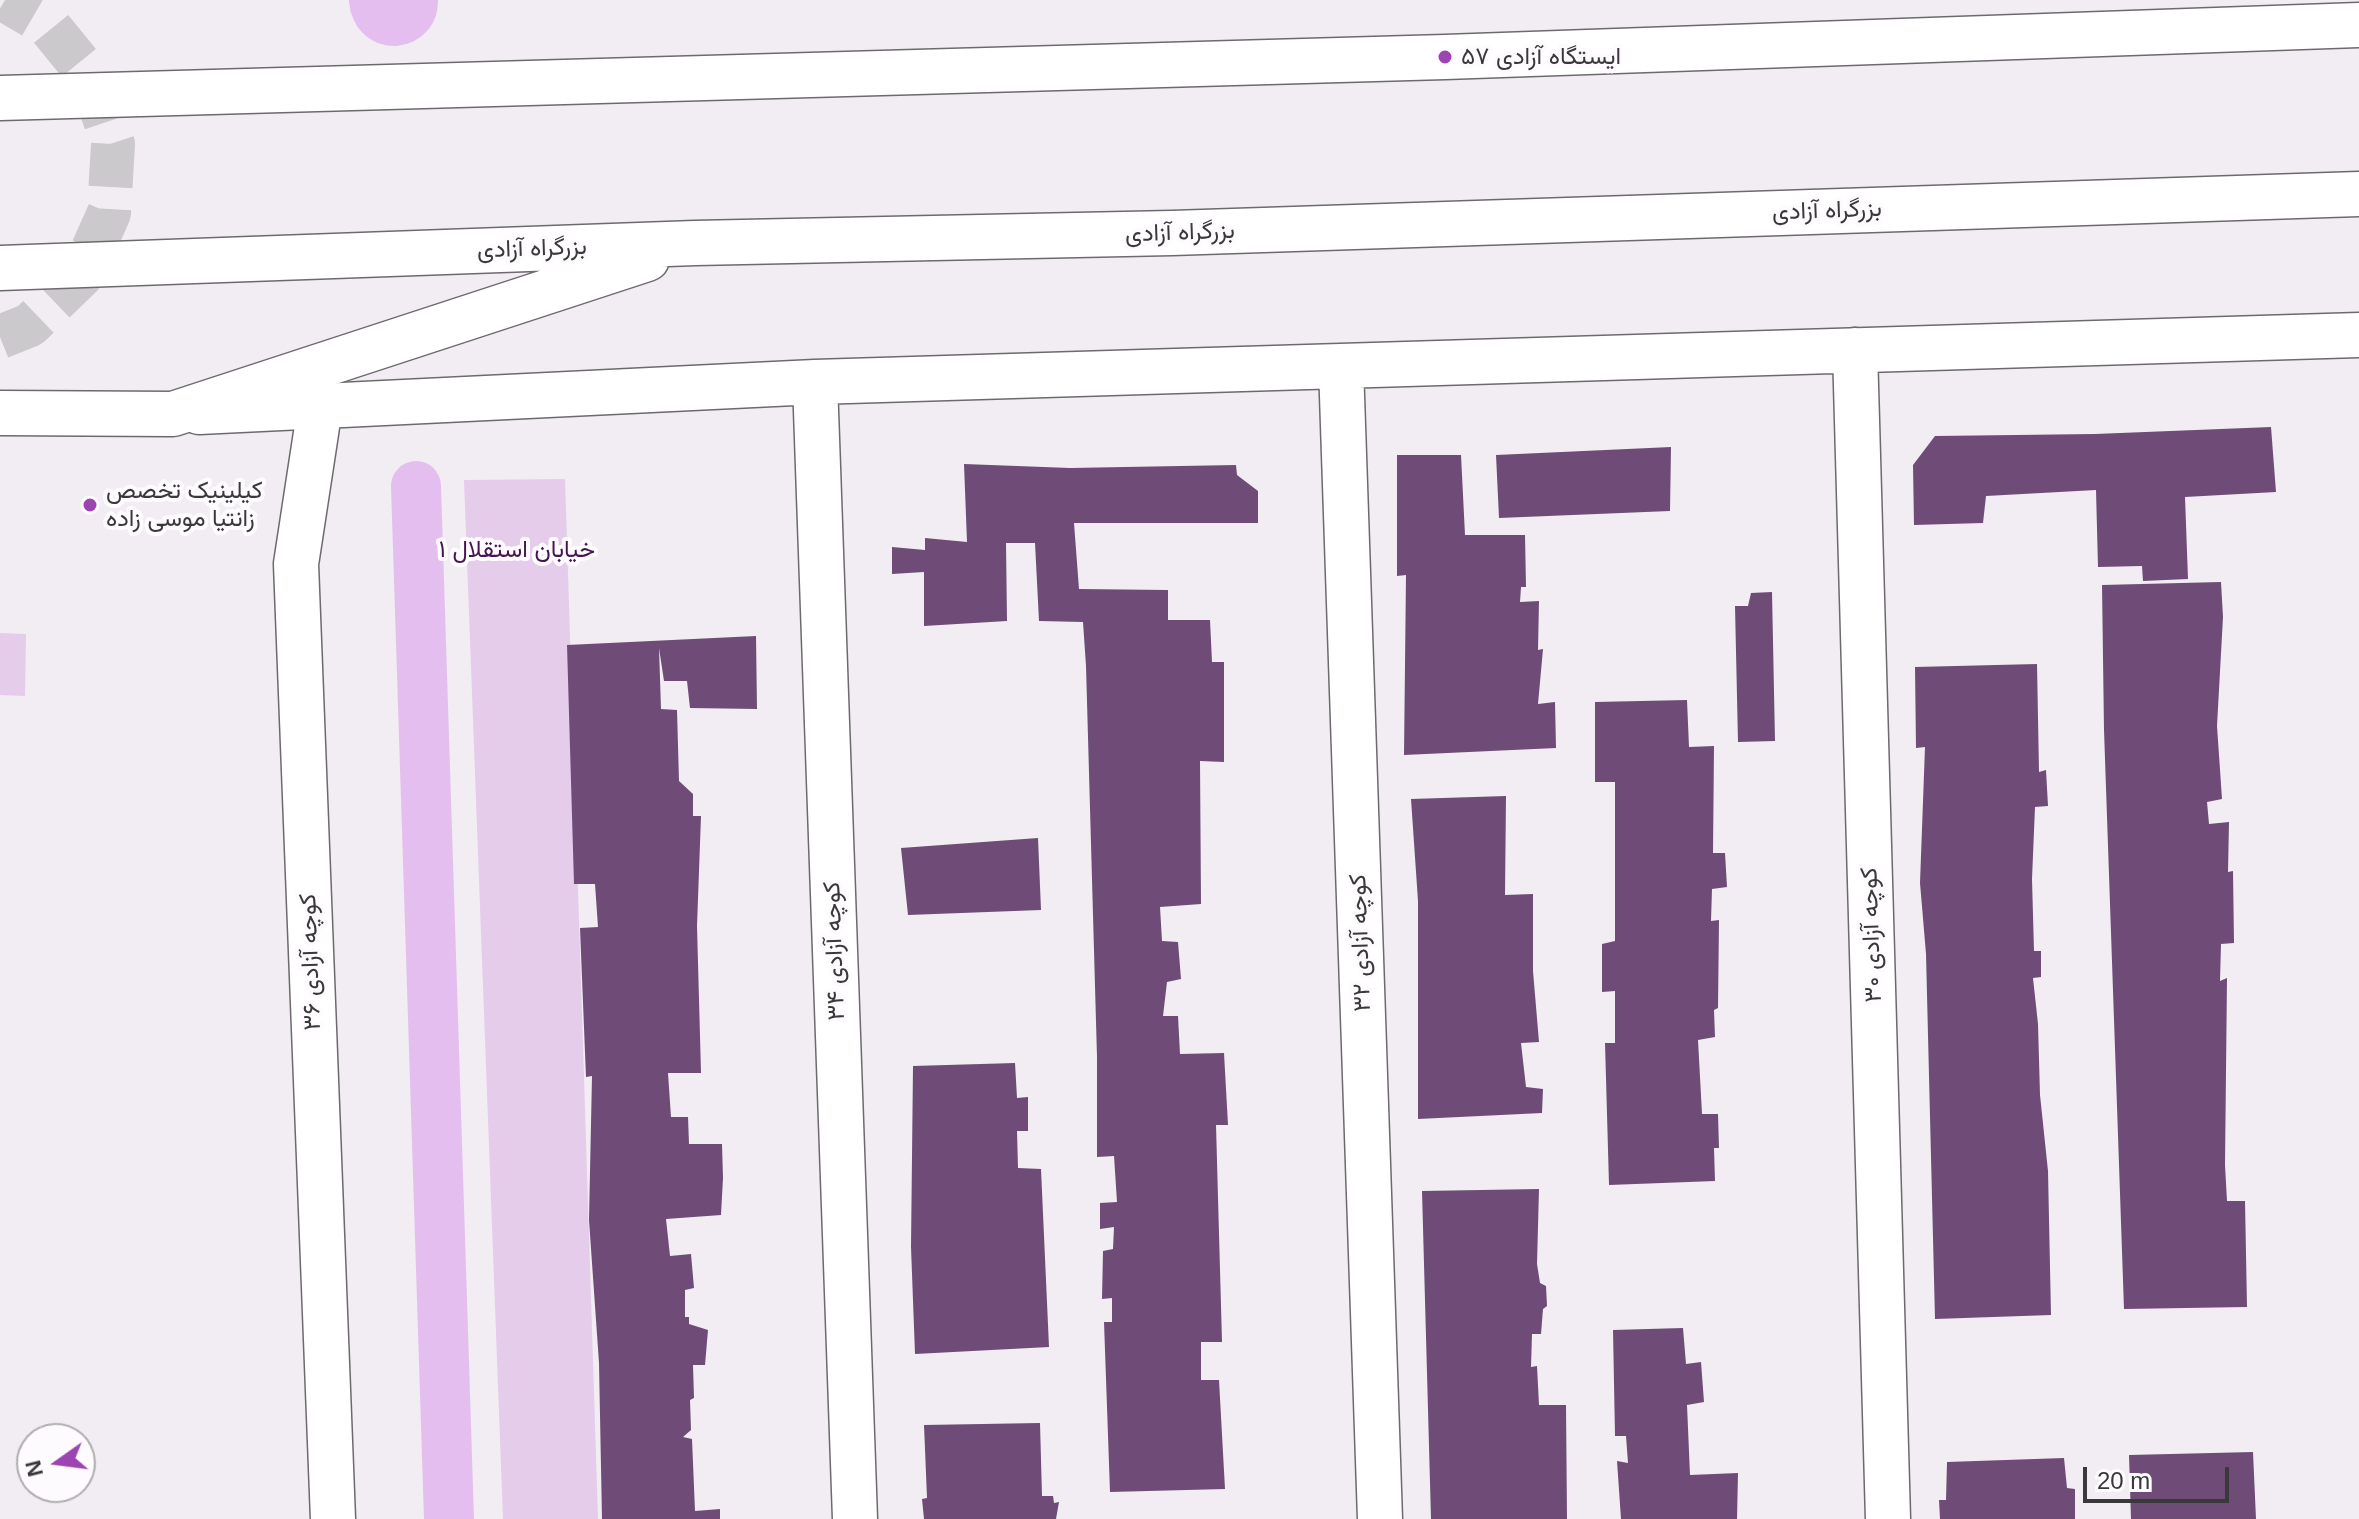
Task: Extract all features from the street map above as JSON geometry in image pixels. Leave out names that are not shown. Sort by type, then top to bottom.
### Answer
[{"type":"main road","points":[[0,98],[1445,57],[2359,25]]},
{"type":"main road","name":"بزرگراه آزادی","points":[[0,268],[695,243],[1188,233],[2359,194]]},
{"type":"main road","points":[[173,414],[695,243]]},
{"type":"main road","points":[[0,413],[173,414],[815,382],[2359,335]]},
{"type":"main road","name":"کوچه آزادی ۳۰","points":[[1855,350],[1888,1519]]},
{"type":"main road","name":"کوچه آزادی ۳۲","points":[[1341,366],[1380,1519]]},
{"type":"main road","name":"کوچه آزادی ۳۴","points":[[815,382],[855,1519]]},
{"type":"main road","name":"کوچه آزادی ۳۶","points":[[320,407],[296,564],[333,1519]]},
{"type":"green space","name":"خیابان استقلال ۱","points":[[565,479],[598,1519],[503,1519],[464,480]]},
{"type":"green space","points":[[0,633],[26,634],[25,696],[0,695]]},
{"type":"building","points":[[2271,427],[2276,492],[2185,497],[2188,579],[2143,581],[2142,566],[2098,567],[2096,490],[1986,496],[1983,523],[1914,525],[1913,465],[1935,436]]},
{"type":"building","points":[[1671,447],[1670,511],[1499,518],[1496,455]]},
{"type":"building","points":[[1397,455],[1461,455],[1465,535],[1525,535],[1526,587],[1521,587],[1520,602],[1539,601],[1538,650],[1543,649],[1538,704],[1555,702],[1556,748],[1404,755],[1406,575],[1397,576]]},
{"type":"building","points":[[964,464],[1070,468],[1236,465],[1237,475],[1258,491],[1258,523],[1074,523],[1079,589],[1168,590],[1168,620],[1210,620],[1212,662],[1224,662],[1224,762],[1200,761],[1201,904],[1160,907],[1162,941],[1178,942],[1181,979],[1167,982],[1163,1016],[1178,1016],[1180,1054],[1224,1053],[1228,1125],[1216,1125],[1222,1342],[1201,1342],[1201,1380],[1219,1380],[1225,1489],[1110,1492],[1104,1322],[1112,1322],[1112,1298],[1102,1299],[1103,1251],[1113,1249],[1114,1227],[1100,1229],[1100,1203],[1117,1202],[1114,1156],[1097,1157],[1097,1057],[1083,622],[1039,621],[1035,543],[1006,543],[1007,621],[924,626],[924,572],[892,574],[892,547],[925,550],[925,538],[967,542]]},
{"type":"building","points":[[2221,582],[2223,617],[2217,726],[2222,799],[2207,802],[2209,824],[2229,822],[2228,872],[2233,871],[2234,943],[2221,944],[2220,981],[2227,978],[2225,1165],[2227,1201],[2245,1201],[2247,1307],[2124,1309],[2104,730],[2102,585]]},
{"type":"building","points":[[1772,592],[1775,741],[1738,742],[1735,606],[1748,606],[1751,593]]},
{"type":"building","points":[[756,636],[757,709],[690,708],[687,681],[664,681],[659,648],[661,709],[677,710],[679,781],[693,794],[693,816],[701,816],[697,926],[701,1073],[668,1073],[671,1117],[688,1117],[689,1144],[722,1144],[723,1178],[721,1215],[666,1219],[670,1256],[691,1254],[694,1288],[685,1290],[685,1317],[689,1317],[689,1324],[708,1330],[705,1365],[693,1365],[691,1430],[683,1437],[692,1439],[695,1511],[720,1509],[720,1519],[602,1519],[599,1363],[589,1220],[592,1076],[586,1077],[580,928],[598,927],[595,884],[574,884],[567,645]]},
{"type":"building","points":[[2037,664],[2039,772],[2046,770],[2048,806],[2035,807],[2032,879],[2034,951],[2041,951],[2041,977],[2033,978],[2048,1171],[2051,1315],[1935,1319],[1926,954],[1920,883],[1925,747],[1916,748],[1915,667]]},
{"type":"building","points":[[1687,700],[1689,747],[1714,746],[1713,853],[1725,853],[1727,887],[1712,889],[1711,921],[1719,920],[1715,1037],[1698,1040],[1702,1114],[1718,1114],[1719,1148],[1714,1148],[1715,1181],[1609,1185],[1605,1043],[1615,1043],[1615,991],[1602,992],[1602,944],[1615,941],[1615,782],[1595,782],[1595,702]]},
{"type":"building","points":[[1506,796],[1505,895],[1533,894],[1533,971],[1539,1042],[1521,1043],[1526,1087],[1543,1089],[1542,1113],[1418,1119],[1418,901],[1411,799]]},
{"type":"building","points":[[1038,838],[1041,910],[908,915],[901,848]]},
{"type":"building","points":[[1015,1063],[1017,1098],[1028,1097],[1028,1131],[1017,1131],[1018,1168],[1041,1169],[1049,1347],[915,1354],[911,1247],[913,1066]]},
{"type":"building","points":[[1539,1189],[1537,1264],[1540,1283],[1546,1286],[1547,1306],[1543,1309],[1541,1334],[1532,1334],[1531,1367],[1537,1366],[1539,1405],[1566,1405],[1567,1519],[1431,1519],[1422,1191]]},
{"type":"building","points":[[1683,1328],[1686,1364],[1701,1362],[1704,1402],[1687,1405],[1690,1475],[1738,1473],[1737,1519],[1621,1519],[1617,1461],[1628,1463],[1626,1436],[1615,1436],[1613,1330]]},
{"type":"building","points":[[1040,1423],[1042,1496],[1053,1496],[1054,1503],[1059,1502],[1056,1519],[924,1519],[922,1499],[927,1498],[924,1425]]},
{"type":"building","points":[[2253,1452],[2256,1519],[2131,1519],[2129,1455]]},
{"type":"building","points":[[2064,1458],[2067,1488],[2075,1489],[2075,1519],[1940,1519],[1939,1500],[1946,1500],[1947,1462]]},
{"type":"waterway","points":[[416,486],[449,1519]]},
{"type":"tunnel","points":[[0,337],[30,325],[81,276],[109,213],[113,144],[91,78],[48,25],[5,0]]},
{"type":"place","name":"ایستگاه آزادی ۵۷","points":[[1445,57]]},
{"type":"place","name":"کیلینیک تخصص زانتیا موسی زاده","points":[[90,505]]}]
